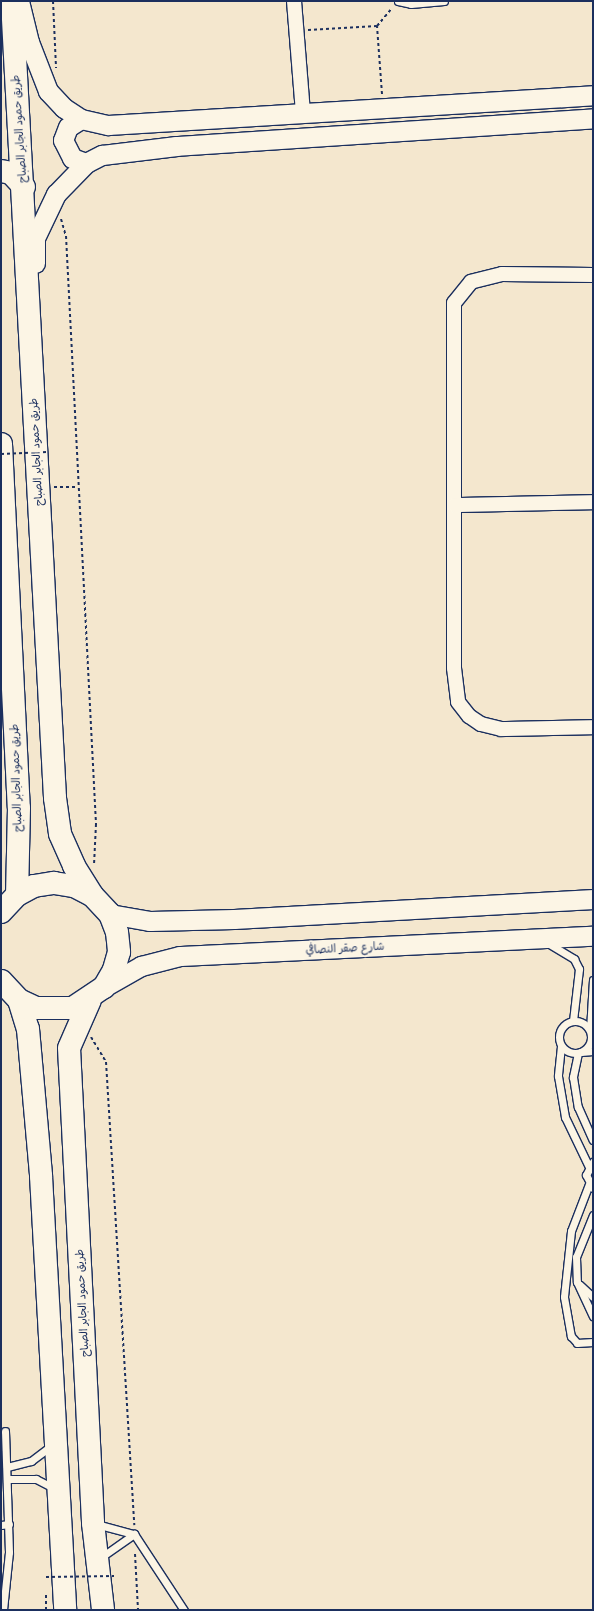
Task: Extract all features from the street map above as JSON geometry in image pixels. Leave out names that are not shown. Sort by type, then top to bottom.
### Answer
[{"type":"main road","name":"طريق حمود الجابر الصباح","points":[[12,1],[24,187],[33,396],[55,798],[60,834],[74,866],[92,895]]},
{"type":"main road","points":[[1,171],[12,173],[24,187]]},
{"type":"main road","name":"طريق حمود الجابر الصباح","points":[[1,444],[19,808],[5,907]]},
{"type":"main road","points":[[5,907],[34,886],[54,883],[74,886],[92,895],[110,914]]},
{"type":"main road","name":"طريق حمود الجابر الصباح","points":[[103,1610],[96,1562],[93,1523],[69,1048],[91,1001],[114,970],[119,952],[117,932],[110,914]]},
{"type":"main road","points":[[1,981],[19,1000],[28,1029],[33,1071],[60,1492],[65,1610]]},
{"type":"main road","points":[[19,1000],[54,1010],[91,1001]]},
{"type":"street","points":[[19,1],[29,42],[48,91],[64,108],[81,119],[132,126],[593,95]]},
{"type":"street","points":[[294,1],[303,114]]},
{"type":"street","points":[[33,396],[39,328],[35,238],[56,194],[86,163],[102,155],[137,149],[593,118]]},
{"type":"street","points":[[81,119],[68,126],[63,140],[72,158],[86,163]]},
{"type":"street","points":[[593,275],[502,274],[471,282],[454,303],[454,668],[458,702],[469,716],[482,724],[501,729],[593,727]]},
{"type":"street","points":[[455,505],[593,502]]},
{"type":"street","points":[[110,914],[150,921],[234,919],[593,899]]},
{"type":"street","name":"شارع صقر النصافي","points":[[91,1001],[141,966],[180,956],[593,936]]},
{"type":"lane","points":[[398,1],[411,4],[444,1]]},
{"type":"lane","points":[[542,939],[574,958],[579,969],[573,1021],[560,1032],[562,1046],[558,1076],[565,1117],[591,1164],[586,1175],[591,1186],[571,1231],[564,1297],[571,1336],[577,1343],[593,1342]]},
{"type":"lane","points":[[593,980],[590,1042],[579,1052],[573,1077],[578,1107],[593,1140]]},
{"type":"lane","points":[[573,1021],[591,1032]]},
{"type":"lane","points":[[562,1046],[579,1052],[593,1051]]},
{"type":"lane","points":[[593,1215],[576,1258],[578,1282],[593,1317]]},
{"type":"lane","points":[[578,1282],[593,1297]]},
{"type":"lane","points":[[3,1610],[9,1524],[5,1431]]},
{"type":"lane","points":[[7,1467],[31,1461],[56,1441]]},
{"type":"lane","points":[[7,1479],[36,1479],[60,1492]]},
{"type":"lane","points":[[93,1523],[134,1534],[184,1610]]},
{"type":"lane","points":[[1,1525],[9,1524]]},
{"type":"lane","points":[[96,1562],[134,1534]]},
{"type":"path","points":[[52,1],[56,70]]},
{"type":"path","points":[[384,108],[377,26],[398,1]]},
{"type":"path","points":[[296,30],[377,26]]},
{"type":"path","points":[[56,194],[66,236],[77,487],[96,824],[94,871]]},
{"type":"path","points":[[1,454],[47,452]]},
{"type":"path","points":[[39,488],[77,487]]},
{"type":"path","points":[[91,1001],[106,1062],[138,1610]]},
{"type":"path","points":[[1,1353],[1,1388]]},
{"type":"path","points":[[46,1577],[114,1576]]}]
